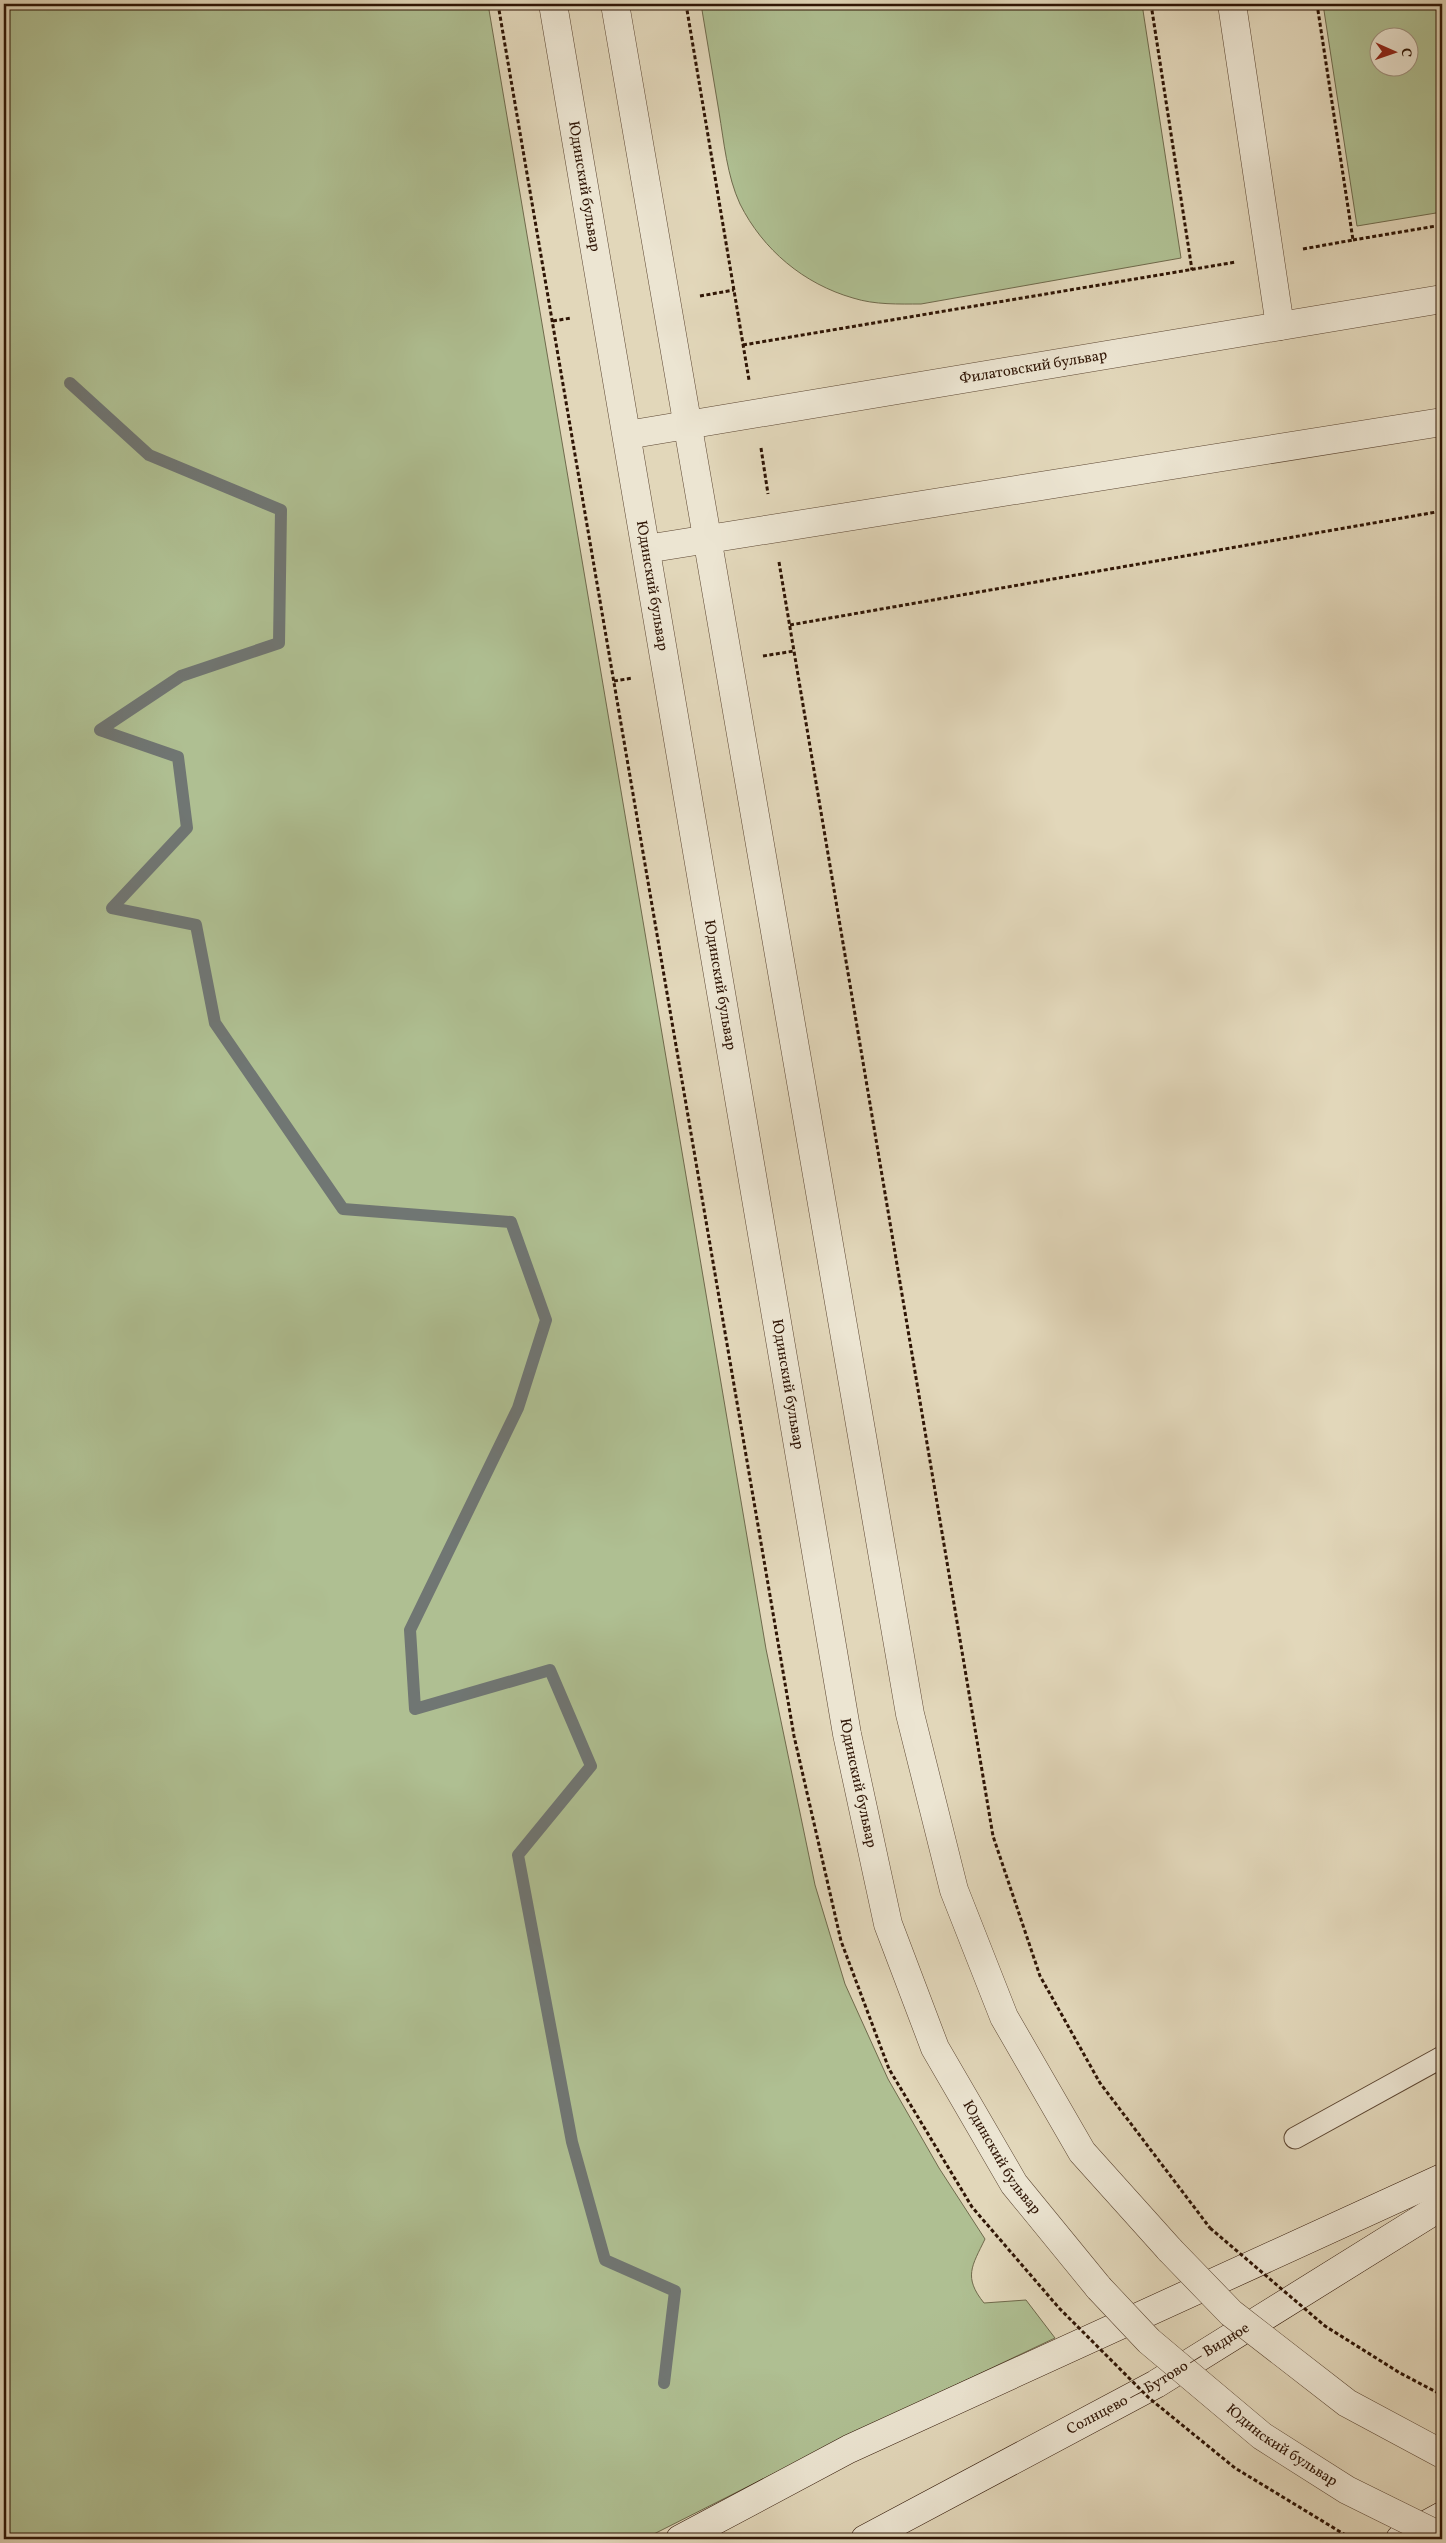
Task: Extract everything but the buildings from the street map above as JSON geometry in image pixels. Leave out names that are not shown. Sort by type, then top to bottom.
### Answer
[{"type":"street","name":"Юдинский бульвар","points":[[553,4],[845,1724],[888,1924],[940,2056],[1014,2184],[1099,2288],[1149,2341],[1262,2436],[1347,2490],[1442,2537]]},
{"type":"street","points":[[615,4],[910,1714],[954,1890],[1004,2017],[1082,2152],[1170,2250],[1231,2313],[1347,2403],[1442,2454]]},
{"type":"street","points":[[1232,4],[1280,326]]},
{"type":"street","name":"Филатовский бульвар","points":[[626,435],[1442,299]]},
{"type":"street","points":[[646,549],[1442,422]]},
{"type":"street","points":[[680,2539],[849,2449],[1442,2178]]},
{"type":"street","name":"Солнцево — Бутово — Видное","points":[[865,2539],[1156,2384],[1442,2206]]},
{"type":"street","points":[[1400,2539],[1442,2516]]},
{"type":"lane","points":[[1295,2138],[1442,2058]]},
{"type":"path","points":[[498,4],[792,1726],[841,1941],[889,2069],[972,2207],[1059,2308]]},
{"type":"path","points":[[686,4],[993,1836],[1040,1976],[1100,2083],[1159,2164],[1210,2228],[1325,2326],[1400,2373],[1442,2396]]},
{"type":"path","points":[[1151,4],[1192,270]]},
{"type":"path","points":[[1317,4],[1353,240]]},
{"type":"path","points":[[743,345],[1192,270],[1442,225]]},
{"type":"path","points":[[790,625],[1442,511]]},
{"type":"green space","points":[[4,4],[488,4],[766,1649],[815,1885],[845,1984],[888,2079],[939,2168],[985,2239],[973,2264],[973,2286],[977,2294],[984,2303],[1026,2300],[1055,2338],[854,2433],[644,2539],[4,2539]]},
{"type":"green space","points":[[701,4],[1142,4],[1181,258],[921,304],[870,302],[835,292],[818,284],[787,263],[773,250],[749,221],[740,204],[726,159]]},
{"type":"green space","points":[[1323,4],[1442,4],[1442,212],[1357,226]]},
{"type":"waterway","points":[[70,383],[149,455],[281,510],[279,643],[181,676],[100,730],[178,757],[187,828],[112,908],[196,925],[215,1023],[343,1209],[511,1222],[546,1320],[518,1408],[410,1630],[415,1709],[550,1670],[591,1766],[518,1855],[572,2142],[605,2260],[675,2291],[664,2383]]}]
